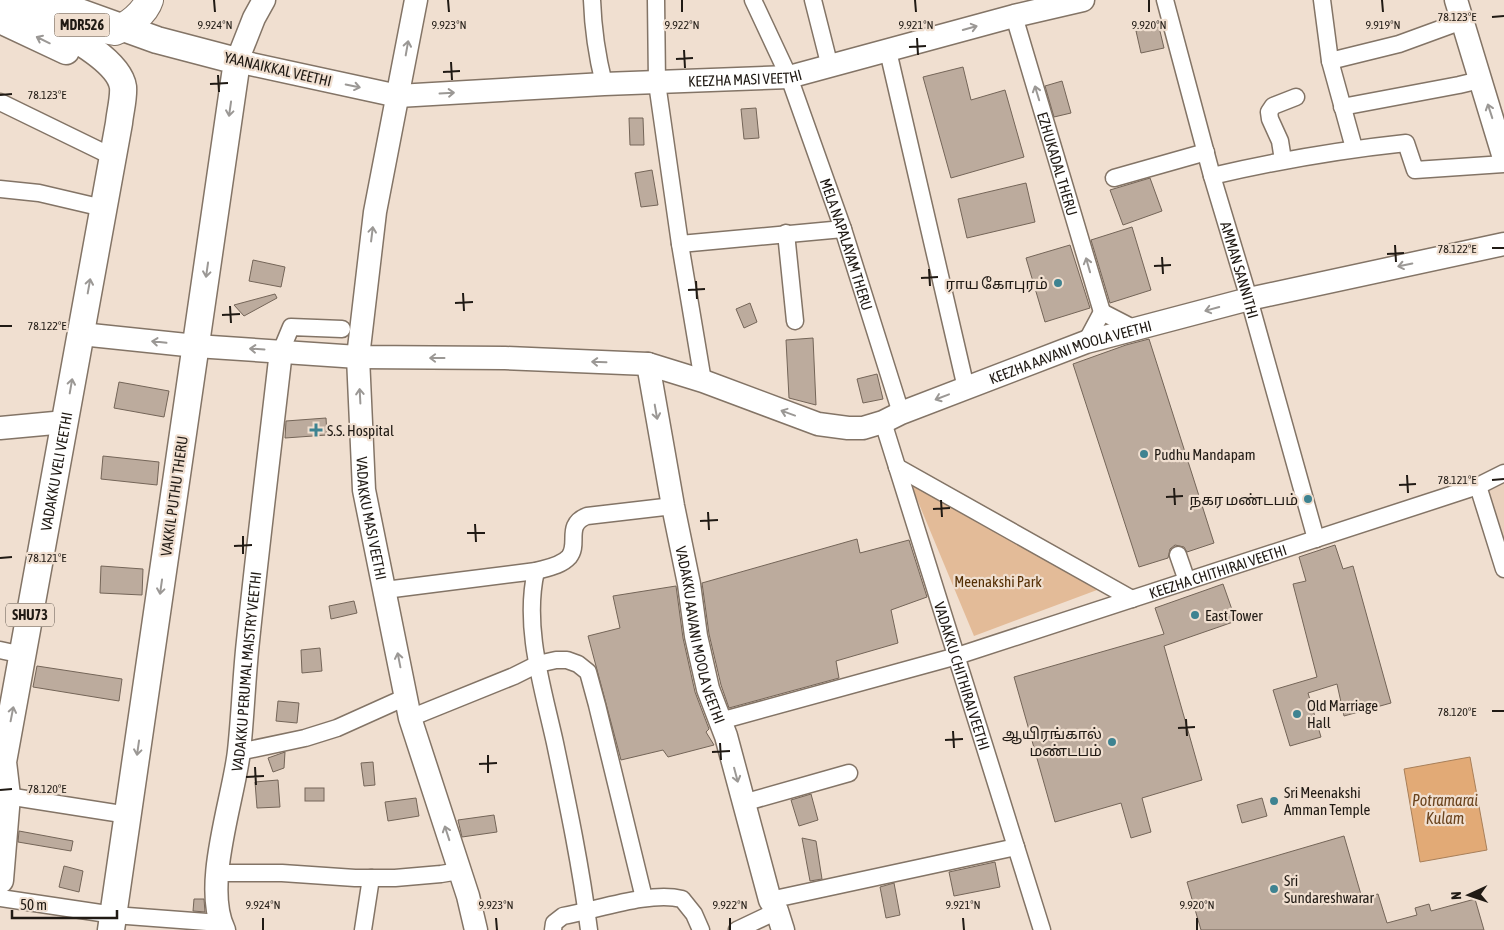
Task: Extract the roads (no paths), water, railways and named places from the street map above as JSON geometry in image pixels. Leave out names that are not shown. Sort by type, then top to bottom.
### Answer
[{"type":"highway","name":"MDR526","points":[[3,0],[42,9],[115,31],[124,28],[148,3]]},
{"type":"main road","points":[[237,61],[254,18],[264,0]]},
{"type":"main road","name":"VADAKKU MASI VEETHI","points":[[416,0],[375,212],[358,357],[364,490],[408,707],[468,896],[476,930]]},
{"type":"main road","name":"KEEZHA MASI VEETHI","points":[[398,96],[604,84],[789,77],[888,51],[1011,8],[1083,0]]},
{"type":"main road","points":[[148,3],[148,26],[158,40]]},
{"type":"main road","name":"MDR526","points":[[42,9],[90,47],[119,76],[123,88]]},
{"type":"main road","points":[[1459,11],[1504,158]]},
{"type":"main road","points":[[0,20],[85,60],[105,62]]},
{"type":"main road","name":"YAANAIKKAL VEETHI","points":[[124,28],[158,40],[237,61],[398,96]]},
{"type":"main road","name":"VAKKIL PUTHU THERU","points":[[112,922],[237,61]]},
{"type":"main road","name":"VADAKKU VELI VEETHI","points":[[0,880],[7,796],[2,756],[11,652],[65,422],[119,123],[123,88]]},
{"type":"main road","name":"KEEZHA AAVANI MOOLA VEETHI","points":[[81,334],[196,346],[281,350],[358,357],[505,358],[648,364],[818,424],[863,428],[1086,342],[1111,343],[1135,329],[1249,299],[1504,244]]},
{"type":"main road","name":"VADAKKU PERUMAL MAISTRY VEETHI","points":[[222,927],[217,898],[218,873],[239,752],[248,640],[281,350]]},
{"type":"main road","name":"VADAKKU AAVANI MOOLA VEETHI","points":[[648,364],[672,506],[689,584],[696,636],[708,689],[720,721],[777,914]]},
{"type":"main road","points":[[0,428],[65,422]]},
{"type":"street","points":[[592,0],[593,29],[604,84]]},
{"type":"street","points":[[656,0],[657,83],[680,244],[703,382]]},
{"type":"street","name":"MELA NAPALAYAM THERU","points":[[753,0],[789,77],[842,229],[892,417]]},
{"type":"street","points":[[813,0],[830,67]]},
{"type":"street","name":"AMMAN SANNITHI","points":[[1165,0],[1212,176],[1249,299],[1316,538]]},
{"type":"street","points":[[1322,0],[1330,60],[1354,148]]},
{"type":"street","name":"EZHUKADAL THERU","points":[[1011,8],[1102,312]]},
{"type":"street","points":[[1330,60],[1399,44],[1459,11]]},
{"type":"street","points":[[888,51],[966,388]]},
{"type":"street","points":[[1342,107],[1459,86],[1480,80]]},
{"type":"street","points":[[1283,160],[1280,141],[1270,119],[1269,112],[1273,106],[1296,97]]},
{"type":"street","points":[[0,102],[113,156]]},
{"type":"street","points":[[1212,176],[1283,160],[1354,148],[1406,142],[1415,170],[1504,164]]},
{"type":"street","points":[[1114,178],[1206,152]]},
{"type":"street","points":[[0,189],[39,193],[103,208]]},
{"type":"street","points":[[680,244],[842,229]]},
{"type":"street","points":[[786,233],[795,321]]},
{"type":"street","points":[[1086,342],[1102,312],[1135,329]]},
{"type":"street","points":[[281,350],[291,327],[342,329]]},
{"type":"street","name":"VADAKKU CHITHIRAI VEETHI","points":[[892,417],[897,467],[1042,930]]},
{"type":"street","points":[[897,467],[1132,599]]},
{"type":"street","name":"KEEZHA CHITHIRAI VEETHI","points":[[720,721],[957,656],[1478,486],[1504,473]]},
{"type":"street","points":[[1478,486],[1504,569]]},
{"type":"street","points":[[385,590],[536,571],[558,565],[569,557],[574,530],[581,518],[672,506]]},
{"type":"street","points":[[1178,555],[1186,581]]},
{"type":"street","points":[[536,571],[532,586],[534,645],[576,843],[589,930]]},
{"type":"street","points":[[239,752],[305,738],[514,676],[538,664],[556,660],[567,660],[578,664],[588,672],[644,898]]},
{"type":"street","points":[[744,803],[849,773]]},
{"type":"street","points":[[7,796],[128,815]]},
{"type":"street","points":[[737,930],[777,914],[1016,847]]},
{"type":"street","points":[[218,873],[282,873],[396,878],[459,871]]},
{"type":"street","points":[[363,930],[371,878]]},
{"type":"street","points":[[553,930],[554,924],[563,916],[644,898],[669,897],[682,899],[694,914],[701,930]]},
{"type":"street","points":[[0,898],[112,922],[222,927]]},
{"type":"water","name":"Potramarai Kulam","points":[[1470,757],[1487,850],[1420,862],[1404,769]]},
{"type":"place","name":"ராய கோபுரம்","points":[[1058,283]]},
{"type":"place","name":"S.S. Hospital","points":[[316,430]]},
{"type":"place","name":"Pudhu Mandapam","points":[[1144,454]]},
{"type":"place","name":"நகர மண்டபம்","points":[[1308,499]]},
{"type":"place","name":"East Tower","points":[[1195,615]]},
{"type":"place","name":"Old Marriage Hall","points":[[1297,714]]},
{"type":"place","name":"ஆயிரங்கால் மண்டபம்","points":[[1112,742]]},
{"type":"place","name":"Sri Meenakshi Amman Temple","points":[[1274,801]]},
{"type":"place","name":"Sri Sundareshwarar","points":[[1274,889]]},
{"type":"park label","name":"Meenakshi Park","points":[[998,581]]}]
